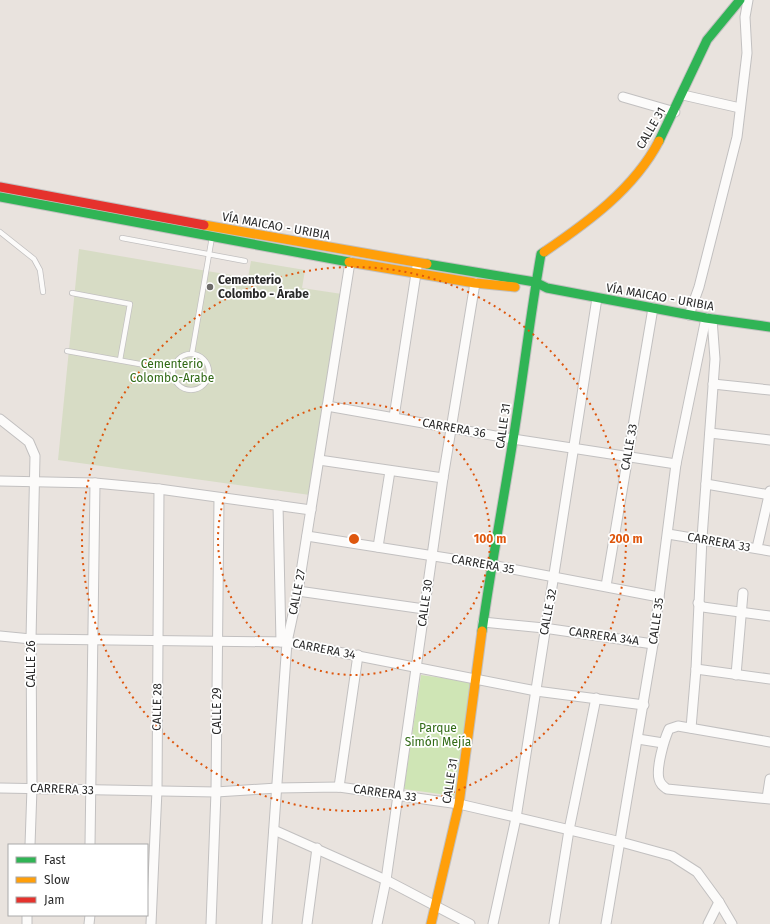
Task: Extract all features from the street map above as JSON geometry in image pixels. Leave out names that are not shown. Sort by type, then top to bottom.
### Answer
[{"type":"street","name":"CALLE 31","points":[[431,924],[459,804],[477,680],[491,565],[513,439],[541,254],[590,220],[634,178],[657,145],[683,95],[707,40],[740,0]]},
{"type":"street","points":[[689,315],[699,287],[737,137],[748,53],[745,16],[748,0]]},
{"type":"street","points":[[683,95],[740,108]]},
{"type":"street","points":[[623,97],[674,112]]},
{"type":"street","name":"VÍA MAICAO - URIBIA","points":[[0,187],[214,227],[417,269],[475,283],[535,286]]},
{"type":"street","name":"VÍA MAICAO - URIBIA","points":[[0,197],[350,262],[417,269],[535,286],[709,319],[770,327]]},
{"type":"street","name":"CALLE 27","points":[[267,924],[278,788],[284,642],[298,591],[350,262]]},
{"type":"street","points":[[394,417],[417,269]]},
{"type":"street","name":"CALLE 30","points":[[377,924],[386,880],[442,478],[452,427],[475,283]]},
{"type":"street","name":"CALLE 32","points":[[493,924],[516,818],[544,628],[554,578],[597,298]]},
{"type":"street","name":"CALLE 33","points":[[606,586],[653,308]]},
{"type":"street","points":[[691,728],[696,670],[702,538],[715,359],[709,319]]},
{"type":"street","name":"CALLE 35","points":[[606,924],[644,705],[668,534],[676,464],[709,319]]},
{"type":"street","points":[[713,384],[770,390]]},
{"type":"street","name":"CARRERA 36","points":[[327,406],[573,449],[676,464]]},
{"type":"street","name":"CALLE 26","points":[[0,419],[29,442],[33,448],[35,456],[31,640],[32,788],[30,844]]},
{"type":"street","points":[[710,433],[770,440]]},
{"type":"street","points":[[319,460],[442,478]]},
{"type":"street","points":[[378,547],[390,471]]},
{"type":"street","points":[[0,481],[95,483],[159,489],[311,510]]},
{"type":"street","points":[[90,844],[95,483]]},
{"type":"street","points":[[706,484],[770,493],[757,548]]},
{"type":"street","name":"CALLE 28","points":[[151,924],[156,790],[159,489]]},
{"type":"street","name":"CALLE 29","points":[[211,924],[216,792],[219,498]]},
{"type":"street","points":[[278,506],[284,642]]},
{"type":"street","name":"CARRERA 33","points":[[668,534],[702,538],[770,551]]},
{"type":"street","name":"CARRERA 35","points":[[307,536],[491,565],[659,597]]},
{"type":"street","points":[[298,591],[424,609]]},
{"type":"street","points":[[736,675],[743,612],[743,594]]},
{"type":"street","points":[[698,603],[710,608],[770,616]]},
{"type":"street","name":"CARRERA 34A","points":[[483,622],[544,628],[653,644]]},
{"type":"street","name":"CARRERA 34","points":[[0,636],[31,640],[284,642],[358,655],[477,680],[644,705]]},
{"type":"street","points":[[339,787],[358,655]]},
{"type":"street","points":[[696,670],[770,679]]},
{"type":"street","points":[[554,924],[569,830],[596,698]]},
{"type":"street","points":[[770,742],[678,726],[669,729],[663,743],[658,778],[661,785],[667,789],[768,799],[770,779]]},
{"type":"street","points":[[638,739],[663,743]]},
{"type":"street","name":"CARRERA 33","points":[[0,788],[216,792],[278,788],[339,787],[398,794],[459,804],[621,842],[672,856],[697,872],[719,902],[732,924]]},
{"type":"street","points":[[274,830],[386,880],[470,924]]},
{"type":"street","points":[[307,924],[316,848]]},
{"type":"street","points":[[708,924],[719,902]]},
{"type":"lane","points":[[192,353],[214,227]]},
{"type":"lane","points":[[0,232],[34,259],[40,270],[43,292]]},
{"type":"lane","points":[[122,238],[245,261]]},
{"type":"lane","points":[[72,293],[130,304],[120,360]]},
{"type":"lane","points":[[67,351],[173,370]]},
{"type":"lane","points":[[192,353],[200,356],[207,362],[210,370],[208,379],[203,386],[195,390],[182,388],[179,386],[174,378],[173,370],[176,361],[184,355],[192,353]]},
{"type":"green space","name":"Cementerio Colombo-Arabe","points":[[79,249],[248,278],[251,261],[305,270],[302,288],[342,294],[310,495],[58,460]]},
{"type":"green space","name":"Parque Simón Mejía","points":[[421,675],[471,682],[454,796],[404,789]]},
{"type":"traffic: fast","points":[[659,141],[707,40],[740,0]]},
{"type":"traffic: fast","points":[[0,197],[349,262]]},
{"type":"traffic: fast","points":[[482,631],[517,417],[537,277],[541,254],[544,252]]},
{"type":"traffic: fast","points":[[427,264],[535,282],[547,288],[706,318],[770,327]]},
{"type":"traffic: slow","points":[[544,252],[577,229],[609,203],[637,174],[659,141]]},
{"type":"traffic: slow","points":[[204,225],[427,264]]},
{"type":"traffic: slow","points":[[349,262],[475,283],[515,287]]},
{"type":"traffic: slow","points":[[431,924],[459,804],[482,631]]},
{"type":"traffic: jam","points":[[0,187],[204,225]]},
{"type":"place","name":"Cementerio Colombo - Árabe","points":[[210,287]]}]
